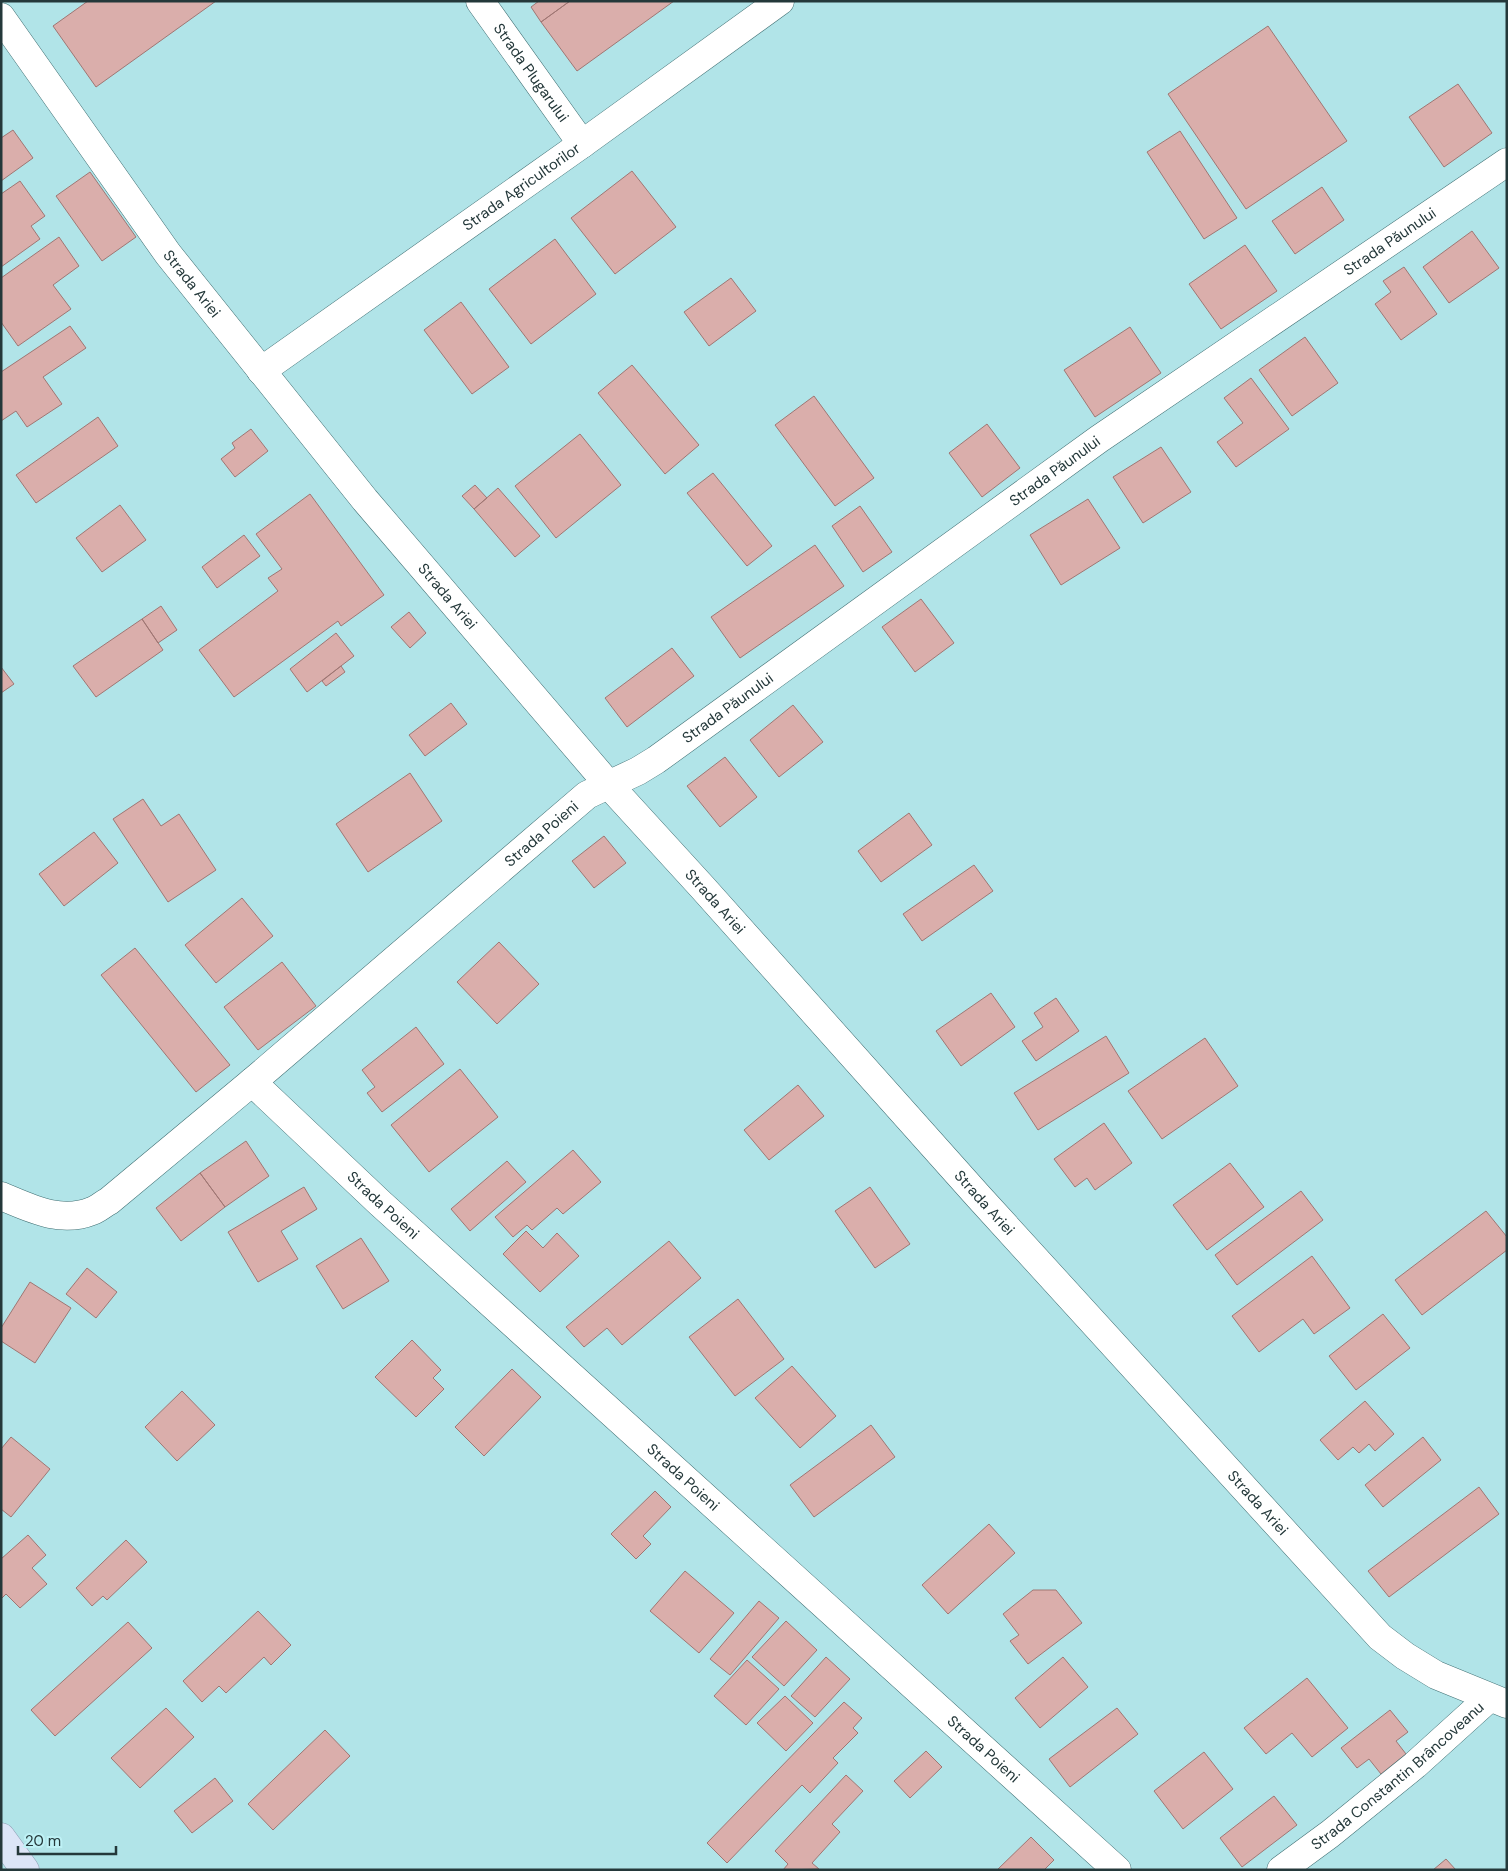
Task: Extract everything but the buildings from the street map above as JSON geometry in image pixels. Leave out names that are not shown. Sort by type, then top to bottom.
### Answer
[{"type":"main road","points":[[1,1837],[25,1870]]},
{"type":"street","name":"Strada Plugarului","points":[[480,1],[582,144]]},
{"type":"street","name":"Strada Agricultorilor","points":[[261,371],[582,144],[780,1]]},
{"type":"street","name":"Strada Ariei","points":[[1,17],[168,254],[365,500],[608,784],[985,1204],[1380,1637],[1405,1656],[1436,1675],[1498,1701]]},
{"type":"street","name":"Strada Păunului","points":[[608,784],[638,771],[656,760],[1098,439],[1507,162]]},
{"type":"street","name":"Strada Poieni","points":[[1,1196],[27,1207],[58,1216],[73,1216],[92,1211],[109,1201],[252,1082],[588,795],[608,784]]},
{"type":"street","name":"Strada Poieni","points":[[252,1082],[388,1210],[1117,1870]]},
{"type":"street","name":"Strada Constantin Brâncoveanu","points":[[1281,1870],[1330,1834],[1498,1701]]}]
